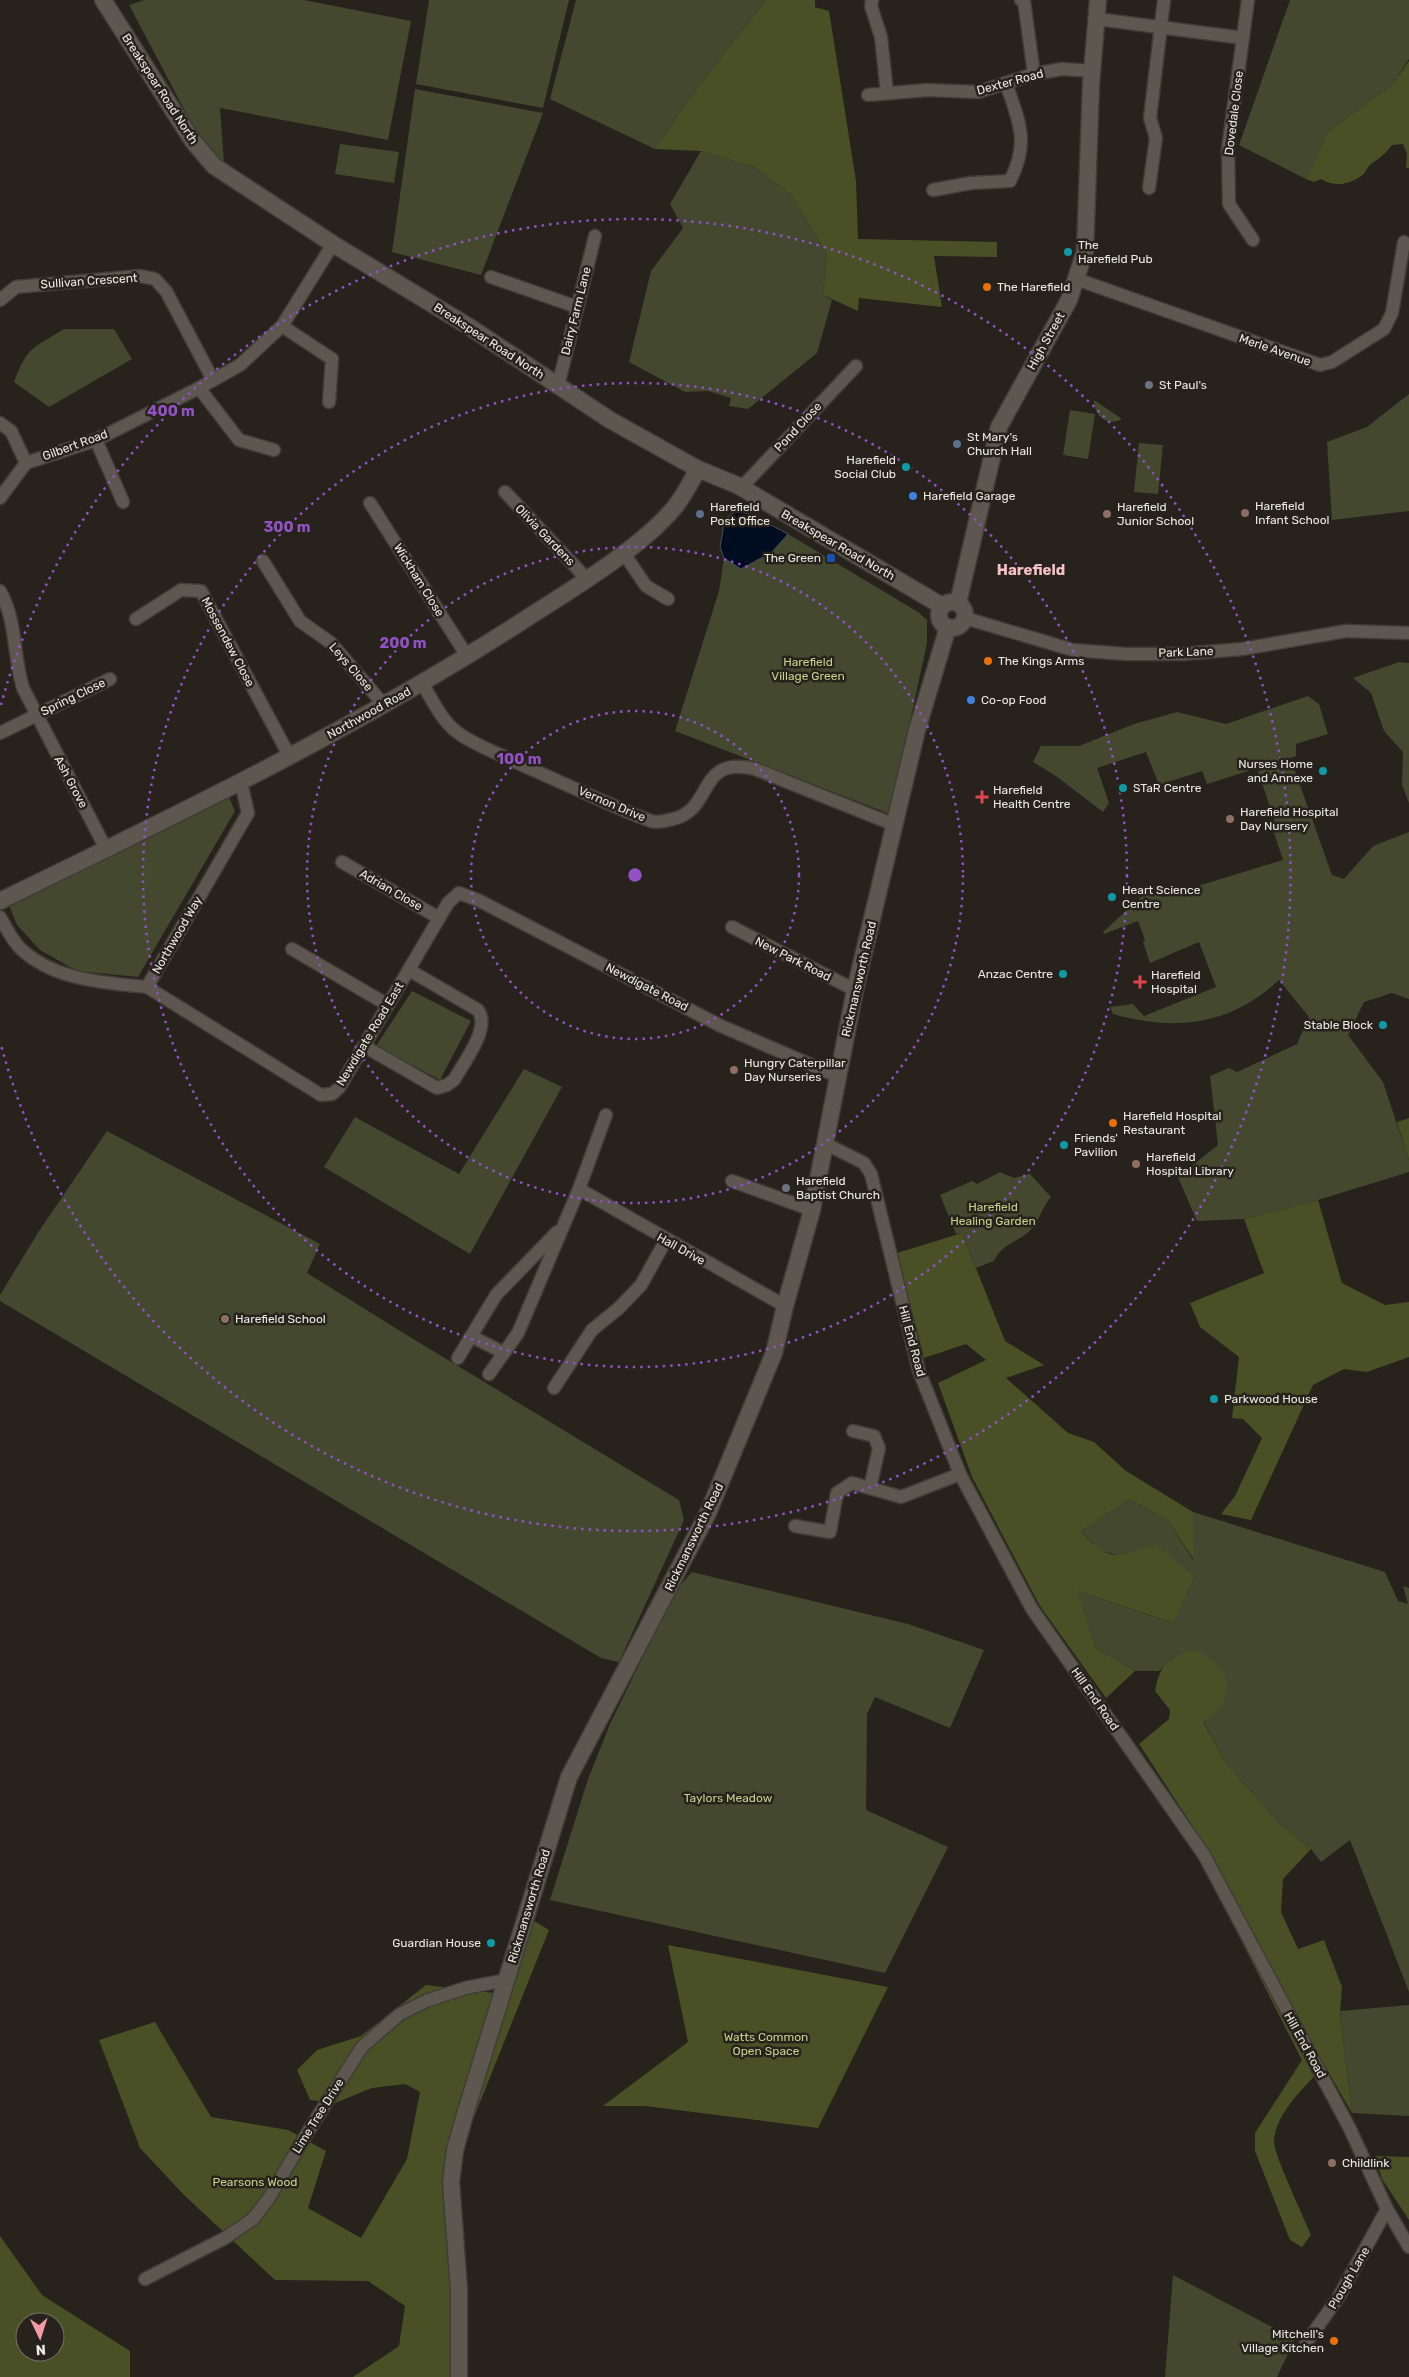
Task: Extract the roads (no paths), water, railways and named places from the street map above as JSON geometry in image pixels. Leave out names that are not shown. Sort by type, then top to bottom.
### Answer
[{"type":"street","name":"Breakspear Road North","points":[[103,0],[192,140],[214,166],[333,244],[468,326],[610,420],[698,469],[741,488],[950,604]]},
{"type":"street","points":[[872,0],[871,6],[881,37],[886,93]]},
{"type":"street","points":[[1021,0],[1024,2],[1030,36],[1034,74]]},
{"type":"street","name":"High Street","points":[[950,604],[999,427],[1069,300],[1084,251],[1092,71],[1098,0]]},
{"type":"street","points":[[1149,188],[1156,138],[1150,118],[1164,0]]},
{"type":"street","name":"Dovedale Close","points":[[1248,0],[1228,149],[1229,204],[1253,240]]},
{"type":"street","points":[[1097,19],[1243,38]]},
{"type":"street","name":"Dexter Road","points":[[868,95],[927,90],[978,92],[1034,74],[1062,69],[1092,71]]},
{"type":"street","points":[[932,190],[970,183],[1010,181],[1019,164],[1023,138],[1006,83]]},
{"type":"street","name":"Dairy Farm Lane","points":[[558,386],[594,236]]},
{"type":"street","name":"Merle Avenue","points":[[1076,279],[1320,366],[1332,362],[1384,329],[1392,312],[1404,242]]},
{"type":"street","name":"Gilbert Road","points":[[0,498],[26,463],[96,440],[199,388],[240,364],[282,326],[333,244]]},
{"type":"street","name":"Sullivan Crescent","points":[[0,300],[16,287],[140,276],[155,278],[166,291],[213,380]]},
{"type":"street","points":[[491,277],[577,307]]},
{"type":"street","points":[[282,326],[332,358],[329,402]]},
{"type":"street","name":"Pond Close","points":[[741,488],[856,366]]},
{"type":"street","points":[[199,388],[239,440],[274,450]]},
{"type":"street","points":[[0,423],[11,431],[26,463]]},
{"type":"street","points":[[96,440],[123,502]]},
{"type":"street","name":"Northwood Road","points":[[0,901],[290,757],[467,656],[586,578],[654,528],[674,508],[698,469]]},
{"type":"street","name":"Olivia Gardens","points":[[505,492],[586,578]]},
{"type":"street","name":"Wickham Close","points":[[370,503],[467,656]]},
{"type":"street","points":[[623,552],[646,586],[668,599]]},
{"type":"street","name":"Leys Close","points":[[263,560],[300,621],[331,642],[384,705]]},
{"type":"street","name":"Mossendew Close","points":[[136,619],[181,590],[201,591],[290,757]]},
{"type":"street","name":"Ash Grove","points":[[0,591],[8,607],[19,674],[36,716],[106,850]]},
{"type":"street","points":[[950,604],[965,611],[965,618],[956,627],[948,627],[940,618],[950,604]]},
{"type":"street","name":"Park Lane","points":[[965,618],[1073,650],[1126,654],[1182,654],[1242,649],[1346,631],[1409,633]]},
{"type":"street","name":"Rickmansworth Road","points":[[459,2377],[459,2290],[451,2182],[455,2150],[569,1777],[708,1513],[774,1353],[784,1306],[812,1210],[855,990],[921,715],[948,627]]},
{"type":"street","name":"Spring Close","points":[[36,716],[110,679]]},
{"type":"street","name":"Vernon Drive","points":[[422,683],[444,718],[462,736],[535,771],[652,821],[674,819],[688,813],[697,804],[708,783],[716,774],[732,766],[740,766],[755,769],[895,825]]},
{"type":"street","points":[[0,733],[36,716]]},
{"type":"street","name":"Northwood Way","points":[[0,917],[19,948],[39,963],[74,978],[147,987],[248,813],[241,782]]},
{"type":"street","name":"Adrian Close","points":[[342,862],[439,918]]},
{"type":"street","name":"Newdigate Road East","points":[[147,987],[321,1095],[332,1094],[339,1088],[439,918],[448,904],[459,893]]},
{"type":"street","name":"Newdigate Road","points":[[459,893],[478,900],[721,1026],[837,1076]]},
{"type":"street","name":"New Park Road","points":[[732,927],[855,990]]},
{"type":"street","points":[[292,950],[388,1005]]},
{"type":"street","points":[[364,1046],[437,1088],[454,1080],[483,1028],[482,1015],[478,1010],[409,970]]},
{"type":"street","points":[[489,1374],[518,1334],[579,1189],[606,1114]]},
{"type":"street","name":"Hill End Road","points":[[826,1144],[864,1163],[872,1174],[919,1371],[960,1474],[1032,1609],[1204,1855],[1349,2127],[1387,2209],[1409,2247]]},
{"type":"street","points":[[732,1182],[812,1210]]},
{"type":"street","name":"Hall Drive","points":[[579,1189],[784,1306]]},
{"type":"street","points":[[458,1358],[496,1295],[562,1227]]},
{"type":"street","points":[[554,1388],[592,1330],[619,1308],[641,1285],[666,1240]]},
{"type":"street","points":[[471,1336],[504,1354]]},
{"type":"street","points":[[853,1431],[874,1436],[879,1448],[870,1488]]},
{"type":"street","points":[[795,1526],[830,1532],[837,1493],[852,1483],[901,1497],[960,1474]]},
{"type":"street","name":"Lime Tree Drive","points":[[146,2279],[225,2238],[257,2215],[362,2048],[400,2014],[426,2000],[465,1988],[506,1980]]},
{"type":"street","name":"Plough Lane","points":[[1306,2343],[1338,2298],[1387,2209]]},
{"type":"water","points":[[740,512],[752,515],[788,534],[772,552],[741,569],[724,558],[720,547],[725,519],[733,513]]},
{"type":"place","name":"The Harefield Pub","points":[[1068,252]]},
{"type":"place","name":"The Harefield","points":[[987,287]]},
{"type":"place","name":"St Paul's","points":[[1149,385]]},
{"type":"place","name":"St Mary's Church Hall","points":[[957,444]]},
{"type":"place","name":"Harefield Social Club","points":[[906,467]]},
{"type":"place","name":"Harefield Garage","points":[[913,496]]},
{"type":"place","name":"Harefield Infant School","points":[[1245,513]]},
{"type":"place","name":"Harefield Post Office","points":[[700,514]]},
{"type":"place","name":"Harefield Junior School","points":[[1107,514]]},
{"type":"place","name":"The Green","points":[[831,558]]},
{"type":"place","name":"The Kings Arms","points":[[988,661]]},
{"type":"place","name":"Co-op Food","points":[[971,700]]},
{"type":"place","name":"Nurses Home and Annexe","points":[[1323,771]]},
{"type":"place","name":"STaR Centre","points":[[1123,788]]},
{"type":"place","name":"Harefield Health Centre","points":[[982,797]]},
{"type":"place","name":"Harefield Hospital Day Nursery","points":[[1230,819]]},
{"type":"place","name":"Heart Science Centre","points":[[1112,897]]},
{"type":"place","name":"Anzac Centre","points":[[1063,974]]},
{"type":"place","name":"Harefield Hospital","points":[[1140,982]]},
{"type":"place","name":"Stable Block","points":[[1383,1025]]},
{"type":"place","name":"Hungry Caterpillar Day Nurseries","points":[[734,1070]]},
{"type":"place","name":"Harefield Hospital Restaurant","points":[[1113,1123]]},
{"type":"place","name":"Friends' Pavilion","points":[[1064,1145]]},
{"type":"place","name":"Harefield Hospital Library","points":[[1136,1164]]},
{"type":"place","name":"Harefield Baptist Church","points":[[786,1188]]},
{"type":"place","name":"Harefield School","points":[[225,1319]]},
{"type":"place","name":"Parkwood House","points":[[1214,1399]]},
{"type":"place","name":"Guardian House","points":[[491,1943]]},
{"type":"place","name":"Childlink","points":[[1332,2163]]},
{"type":"place","name":"Mitchell's Village Kitchen","points":[[1334,2341]]},
{"type":"district","name":"Harefield","points":[[1031,570]]},
{"type":"park label","name":"Harefield Village Green","points":[[808,669]]},
{"type":"park label","name":"Harefield Healing Garden","points":[[993,1214]]},
{"type":"park label","name":"Taylors Meadow","points":[[728,1798]]},
{"type":"park label","name":"Watts Common Open Space","points":[[766,2044]]},
{"type":"park label","name":"Pearsons Wood","points":[[255,2182]]}]
